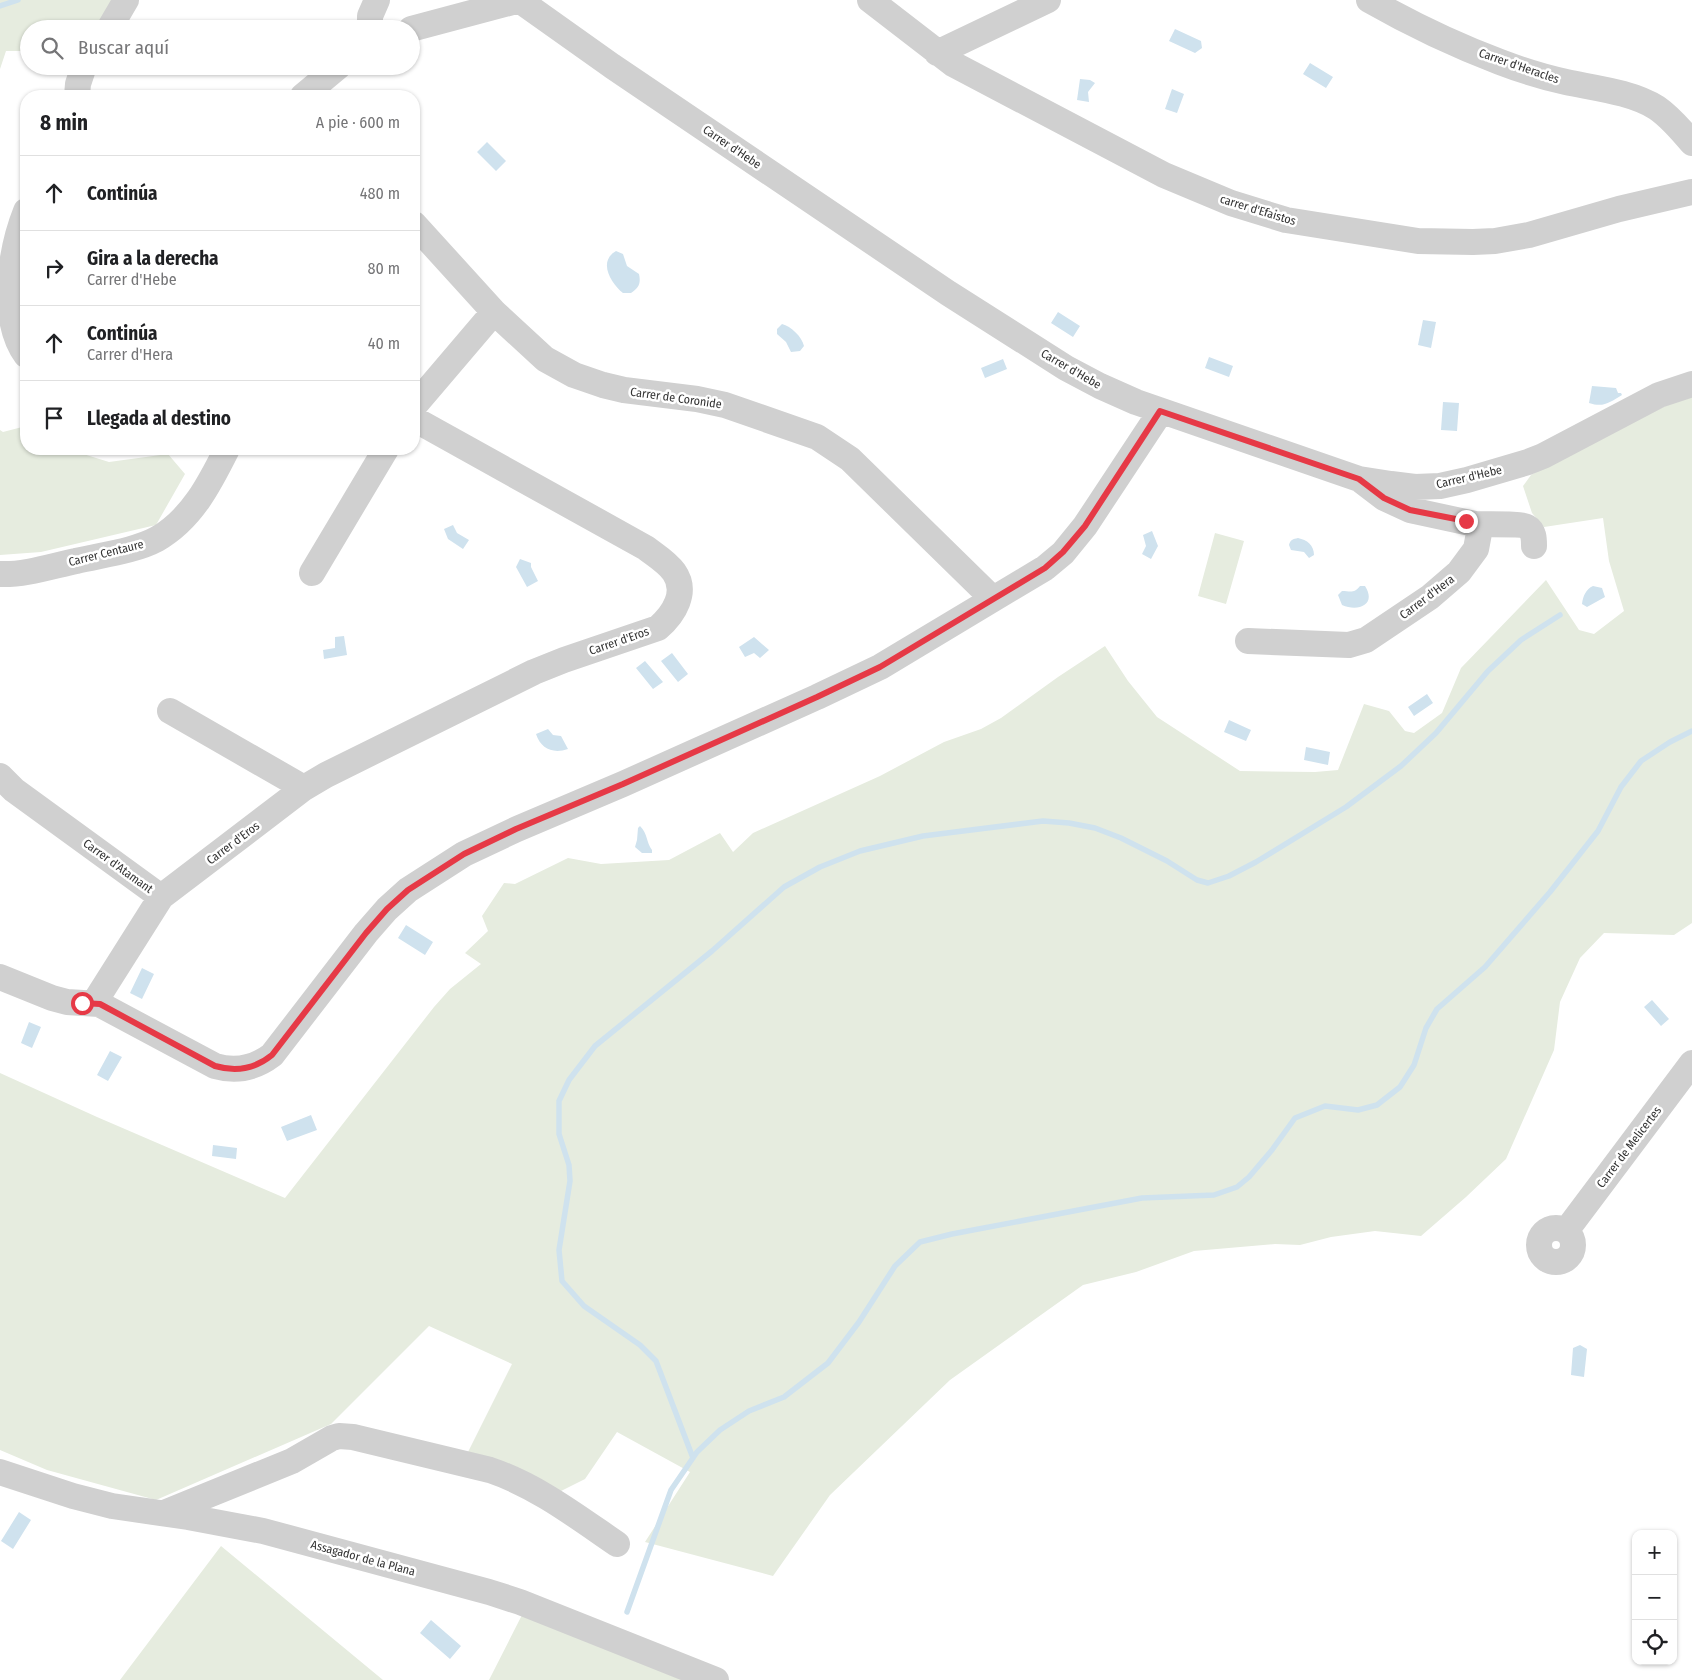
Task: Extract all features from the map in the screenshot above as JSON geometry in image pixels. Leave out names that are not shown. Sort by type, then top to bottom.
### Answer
[{"type":"street","points":[[114,20],[126,0]]},
{"type":"street","points":[[370,20],[377,0]]},
{"type":"street","points":[[420,27],[520,0]]},
{"type":"street","name":"Carrer d'Hebe","points":[[520,0],[612,66],[948,293],[1066,368],[1136,402],[1359,479],[1415,487],[1440,486],[1467,480],[1528,462],[1659,395],[1692,384]]},
{"type":"street","name":"carrer d'Efaistos","points":[[870,0],[953,64],[1140,163],[1200,191],[1239,206],[1286,220],[1418,241],[1495,241],[1529,235],[1619,209],[1692,192]]},
{"type":"street","points":[[937,53],[1048,0]]},
{"type":"street","name":"Carrer d'Heracles","points":[[1369,0],[1432,33],[1500,62],[1540,76],[1604,90],[1647,103],[1666,116],[1692,143]]},
{"type":"street","points":[[78,90],[81,75]]},
{"type":"street","points":[[310,90],[328,75]]},
{"type":"street","points":[[20,225],[11,262],[8,293],[11,324],[20,345]]},
{"type":"street","name":"Carrer de Coronide","points":[[420,231],[494,312],[545,359],[574,375],[624,390],[697,399],[725,405],[817,437],[850,459],[993,599]]},
{"type":"street","points":[[420,399],[494,312]]},
{"type":"street","points":[[0,977],[52,998],[67,1002],[100,1004],[215,1066],[227,1069],[249,1068],[266,1060],[272,1055],[366,933],[387,909],[408,890],[464,854],[516,829],[623,784],[817,697],[880,667],[1045,568],[1075,539],[1160,411]]},
{"type":"street","name":"Carrer d'Eros","points":[[160,897],[304,788],[326,775],[534,672],[658,628],[671,614],[678,601],[680,590],[674,572],[660,558],[646,548],[420,422]]},
{"type":"street","name":"Carrer Centaure","points":[[0,574],[44,568],[137,546],[156,539],[174,527],[189,513],[212,479],[224,455]]},
{"type":"street","points":[[312,573],[382,455]]},
{"type":"street","points":[[1359,479],[1384,498],[1410,510],[1475,524],[1522,525],[1529,528],[1534,537],[1534,546]]},
{"type":"street","name":"Carrer d'Hera","points":[[1248,641],[1349,645],[1366,640],[1430,597],[1459,572],[1476,549],[1479,533],[1475,524]]},
{"type":"street","points":[[170,711],[304,788]]},
{"type":"street","name":"Carrer d'Atamant","points":[[0,776],[14,790],[160,897],[94,1003]]},
{"type":"street","name":"Carrer de Melicertes","points":[[1566,1231],[1692,1063]]},
{"type":"street","points":[[162,1514],[292,1461],[323,1442],[339,1436],[353,1437],[490,1470],[510,1477],[541,1492],[617,1544]]},
{"type":"street","name":"Assagador de la Plana","points":[[2,1475],[112,1506],[188,1517],[263,1531],[489,1592],[520,1602],[716,1680]]},
{"type":"shaded area","points":[[0,0],[113,0],[101,20],[20,20],[20,51],[6,51],[0,69]]},
{"type":"shaded area","points":[[1692,394],[1692,923],[1674,935],[1604,933],[1580,958],[1560,1002],[1554,1050],[1506,1159],[1421,1236],[1375,1231],[1331,1237],[1300,1245],[1275,1244],[1194,1251],[1136,1272],[1083,1285],[950,1380],[830,1495],[773,1576],[645,1542],[690,1472],[617,1432],[585,1479],[561,1491],[467,1454],[512,1364],[429,1326],[331,1424],[156,1500],[47,1470],[0,1450],[0,1073],[285,1198],[434,1007],[450,989],[481,964],[465,953],[488,931],[482,916],[504,883],[515,884],[568,858],[601,864],[669,860],[720,833],[733,852],[753,833],[880,776],[944,742],[981,729],[1001,718],[1105,646],[1128,681],[1157,717],[1240,771],[1315,772],[1338,770],[1364,704],[1389,711],[1405,731],[1414,733],[1442,713],[1461,668],[1546,580],[1579,630],[1594,634],[1624,611],[1609,561],[1603,518],[1544,527],[1532,513],[1523,486],[1531,475],[1632,421]]},
{"type":"shaded area","points":[[20,428],[20,455],[86,455],[109,462],[169,455],[185,474],[156,525],[41,552],[0,555],[0,430],[3,432]]},
{"type":"shaded area","points":[[1215,533],[1244,541],[1226,604],[1198,596]]},
{"type":"shaded area","points":[[221,1546],[383,1680],[120,1680]]},
{"type":"shaded area","points":[[522,1615],[693,1680],[489,1680]]},
{"type":"water","points":[[1175,29],[1201,41],[1202,48],[1195,53],[1169,41]]},
{"type":"water","points":[[1310,63],[1333,77],[1326,88],[1303,74]]},
{"type":"water","points":[[1080,79],[1090,80],[1095,83],[1088,92],[1089,102],[1077,100]]},
{"type":"water","points":[[1172,89],[1184,94],[1177,113],[1165,109]]},
{"type":"water","points":[[487,142],[506,161],[496,171],[477,152]]},
{"type":"water","points":[[616,251],[623,254],[627,266],[639,274],[639,285],[631,293],[623,293],[608,273],[608,261],[610,256]]},
{"type":"water","points":[[1058,312],[1080,326],[1073,337],[1051,323]]},
{"type":"water","points":[[1423,320],[1436,322],[1431,348],[1418,345]]},
{"type":"water","points":[[782,324],[792,329],[801,339],[804,346],[800,351],[791,352],[786,342],[777,334],[777,329]]},
{"type":"water","points":[[1209,357],[1233,366],[1229,377],[1205,368]]},
{"type":"water","points":[[1003,359],[1007,369],[985,378],[981,368]]},
{"type":"water","points":[[1592,386],[1616,388],[1618,393],[1622,395],[1603,405],[1589,403]]},
{"type":"water","points":[[1443,402],[1459,403],[1457,431],[1441,430]]},
{"type":"water","points":[[453,525],[457,533],[469,540],[463,549],[448,539],[444,529]]},
{"type":"water","points":[[1152,531],[1158,546],[1151,559],[1142,554],[1146,546],[1143,535]]},
{"type":"water","points":[[1298,538],[1304,540],[1313,548],[1314,555],[1309,558],[1304,552],[1291,550],[1290,542]]},
{"type":"water","points":[[520,559],[531,563],[538,581],[527,587],[516,567]]},
{"type":"water","points":[[1360,586],[1365,586],[1369,598],[1367,602],[1354,608],[1342,605],[1338,595],[1342,591],[1354,591]]},
{"type":"water","points":[[1593,586],[1602,588],[1605,597],[1587,607],[1582,604],[1583,598]]},
{"type":"water","points":[[344,636],[347,655],[324,659],[323,650],[335,648],[335,637]]},
{"type":"water","points":[[754,637],[769,650],[760,658],[754,653],[745,657],[739,647]]},
{"type":"water","points":[[672,653],[688,674],[678,682],[661,661]]},
{"type":"water","points":[[645,661],[663,682],[653,689],[636,668]]},
{"type":"water","points":[[1427,694],[1433,703],[1414,716],[1408,707]]},
{"type":"water","points":[[1229,720],[1251,730],[1246,741],[1224,732]]},
{"type":"water","points":[[548,729],[553,735],[561,736],[568,749],[557,751],[544,747],[536,734]]},
{"type":"water","points":[[1306,747],[1330,752],[1328,765],[1304,760]]},
{"type":"water","points":[[640,826],[652,853],[642,853],[635,847]]},
{"type":"water","points":[[406,925],[433,942],[425,955],[398,938]]},
{"type":"water","points":[[142,968],[154,974],[142,999],[130,993]]},
{"type":"water","points":[[1652,1000],[1669,1019],[1661,1026],[1644,1007]]},
{"type":"water","points":[[29,1022],[41,1027],[32,1048],[21,1043]]},
{"type":"water","points":[[110,1051],[122,1057],[108,1081],[97,1075]]},
{"type":"water","points":[[311,1115],[317,1130],[287,1141],[281,1127]]},
{"type":"water","points":[[213,1145],[237,1148],[236,1159],[212,1156]]},
{"type":"water","points":[[1580,1345],[1587,1349],[1584,1377],[1571,1375],[1573,1348]]},
{"type":"water","points":[[19,1512],[31,1520],[13,1549],[1,1541]]},
{"type":"water","points":[[431,1620],[461,1646],[450,1659],[420,1633]]},
{"type":"waterway","points":[[0,6],[18,0]]},
{"type":"waterway","points":[[693,1458],[656,1361],[640,1345],[584,1306],[562,1281],[559,1250],[570,1181],[569,1165],[559,1134],[559,1101],[569,1080],[595,1046],[712,951],[784,887],[820,867],[860,851],[923,836],[1043,821],[1095,828],[1121,838],[1167,861],[1197,880],[1208,883],[1229,876],[1256,862],[1346,807],[1401,766],[1436,733],[1488,671],[1521,640],[1560,615]]},
{"type":"waterway","points":[[627,1612],[671,1490],[697,1452],[720,1430],[749,1411],[784,1397],[828,1363],[859,1322],[895,1266],[920,1242],[952,1234],[1142,1198],[1214,1195],[1237,1187],[1249,1177],[1272,1150],[1295,1118],[1325,1106],[1358,1110],[1377,1105],[1400,1087],[1414,1065],[1426,1028],[1437,1009],[1485,967],[1550,892],[1598,831],[1621,787],[1641,761],[1670,742],[1692,731]]},
{"type":"route","points":[[82,1003],[100,1004],[215,1066],[227,1069],[249,1068],[266,1060],[272,1055],[366,933],[387,909],[408,890],[464,854],[489,841],[623,784],[880,667],[1045,568],[1063,552],[1085,526],[1160,411],[1359,479],[1384,498],[1410,510],[1466,521]]}]
